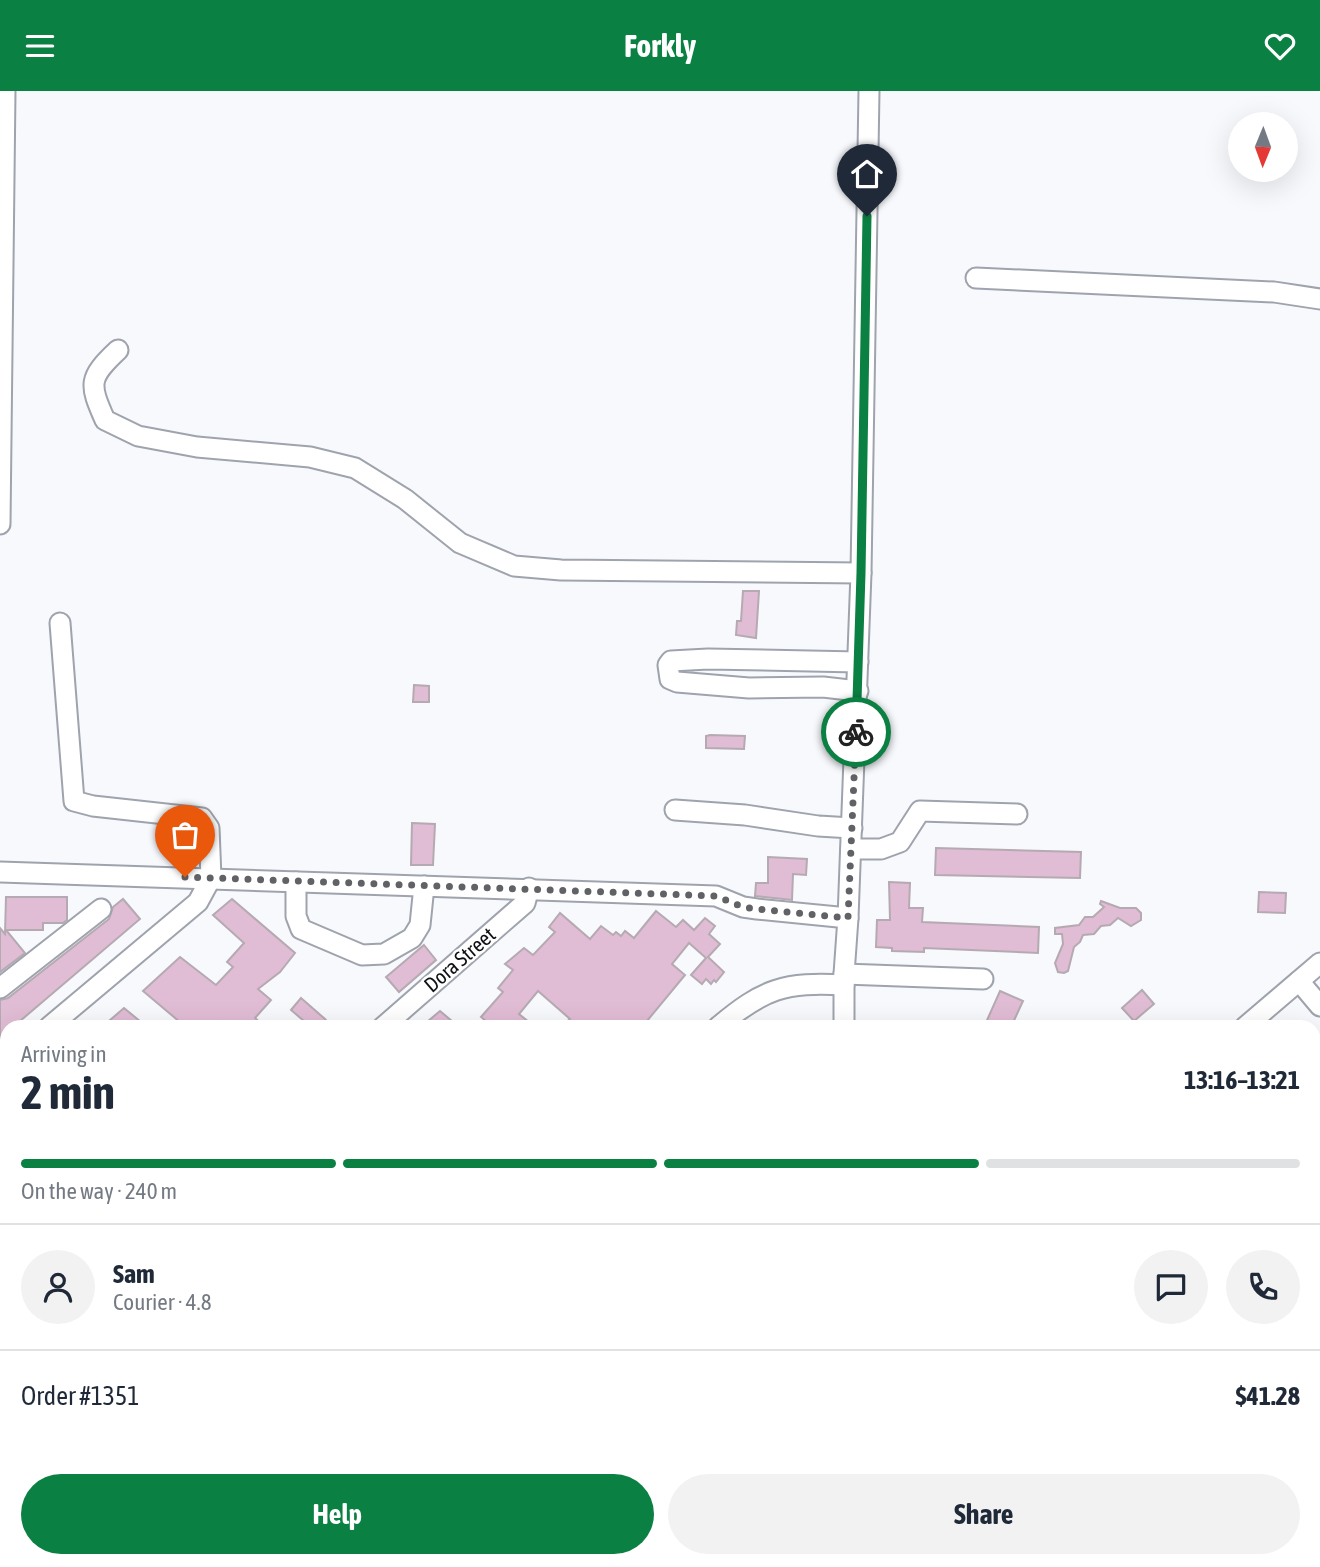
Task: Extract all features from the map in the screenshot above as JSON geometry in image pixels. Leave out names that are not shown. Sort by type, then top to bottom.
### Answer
[{"type":"street","points":[[0,524],[5,91]]},
{"type":"street","points":[[844,1020],[858,691],[869,91]]},
{"type":"street","points":[[976,278],[1274,292],[1320,299]]},
{"type":"street","points":[[118,351],[98,369],[93,393],[105,420],[138,436],[197,447],[310,457],[355,468],[405,499],[460,543],[514,566],[575,570],[861,573]]},
{"type":"street","points":[[57,1020],[198,902],[211,878],[209,828],[202,818],[93,806],[74,801],[60,623]]},
{"type":"street","points":[[858,662],[708,659],[671,661],[668,665],[670,679],[677,682],[749,688],[823,687],[858,691]]},
{"type":"street","points":[[675,810],[745,815],[818,826],[852,828]]},
{"type":"street","points":[[851,849],[881,849],[900,842],[920,811],[1017,814]]},
{"type":"street","points":[[0,872],[716,896],[743,907],[848,918]]},
{"type":"street","points":[[296,882],[296,916],[301,929],[362,955],[384,954],[412,938],[420,925],[424,886]]},
{"type":"street","name":"Dora Street","points":[[391,1020],[525,903],[528,888]]},
{"type":"street","points":[[0,988],[101,909]]},
{"type":"street","points":[[1253,1020],[1320,963]]},
{"type":"street","points":[[742,1020],[761,996],[786,986],[844,979],[983,979]]},
{"type":"street","points":[[1299,981],[1320,1006]]},
{"type":"building","points":[[743,591],[759,591],[756,638],[736,635],[737,621],[741,621]]},
{"type":"building","points":[[414,685],[429,686],[429,702],[413,702]]},
{"type":"building","points":[[706,736],[745,736],[744,749],[706,748]]},
{"type":"building","points":[[412,823],[435,824],[433,865],[411,865]]},
{"type":"building","points":[[936,848],[1081,852],[1080,878],[935,875]]},
{"type":"building","points":[[768,857],[807,859],[806,875],[793,874],[792,900],[755,896],[756,883],[768,883]]},
{"type":"building","points":[[889,882],[910,883],[909,908],[923,908],[922,922],[1039,927],[1038,953],[924,948],[924,952],[892,951],[892,948],[876,947],[877,920],[890,920]]},
{"type":"building","points":[[1259,892],[1286,893],[1285,913],[1258,912]]},
{"type":"building","points":[[6,897],[67,897],[67,920],[63,923],[43,923],[43,930],[6,930],[25,953],[0,972],[0,928],[5,934]]},
{"type":"building","points":[[123,899],[140,919],[21,1020],[0,1020],[0,1000],[8,998],[109,919],[113,907]]},
{"type":"building","points":[[232,899],[295,953],[280,972],[258,989],[271,1000],[255,1018],[257,1020],[177,1020],[143,991],[180,957],[216,985],[233,967],[227,962],[244,943],[213,915]]},
{"type":"building","points":[[1101,901],[1120,908],[1136,908],[1141,913],[1141,920],[1131,926],[1118,918],[1110,925],[1101,926],[1094,934],[1083,935],[1074,947],[1068,971],[1058,972],[1055,963],[1063,944],[1062,934],[1055,934],[1055,928],[1079,925],[1085,917],[1093,917],[1104,907],[1100,904]]},
{"type":"building","points":[[656,911],[676,927],[683,920],[694,930],[705,918],[715,926],[709,934],[720,944],[708,957],[724,972],[711,984],[706,979],[702,984],[691,975],[706,958],[689,943],[672,964],[685,975],[648,1020],[569,1020],[538,991],[519,1014],[526,1020],[485,1020],[481,1017],[503,992],[498,988],[513,970],[505,964],[524,948],[533,955],[555,932],[549,927],[560,913],[590,939],[601,926],[613,935],[616,932],[621,936],[625,931],[634,938]]},
{"type":"building","points":[[424,945],[436,960],[399,992],[386,977]]},
{"type":"building","points":[[1142,990],[1154,1004],[1135,1020],[1122,1008]]},
{"type":"building","points":[[1000,991],[1023,1001],[1014,1020],[987,1020]]},
{"type":"building","points":[[301,998],[326,1020],[303,1020],[291,1010]]},
{"type":"building","points":[[124,1008],[139,1020],[110,1020]]},
{"type":"building","points":[[440,1011],[451,1020],[429,1020]]},
{"type":"way so far","points":[[185,877],[716,896],[743,907],[848,918],[856,732]]},
{"type":"route","points":[[856,732],[867,216]]}]
